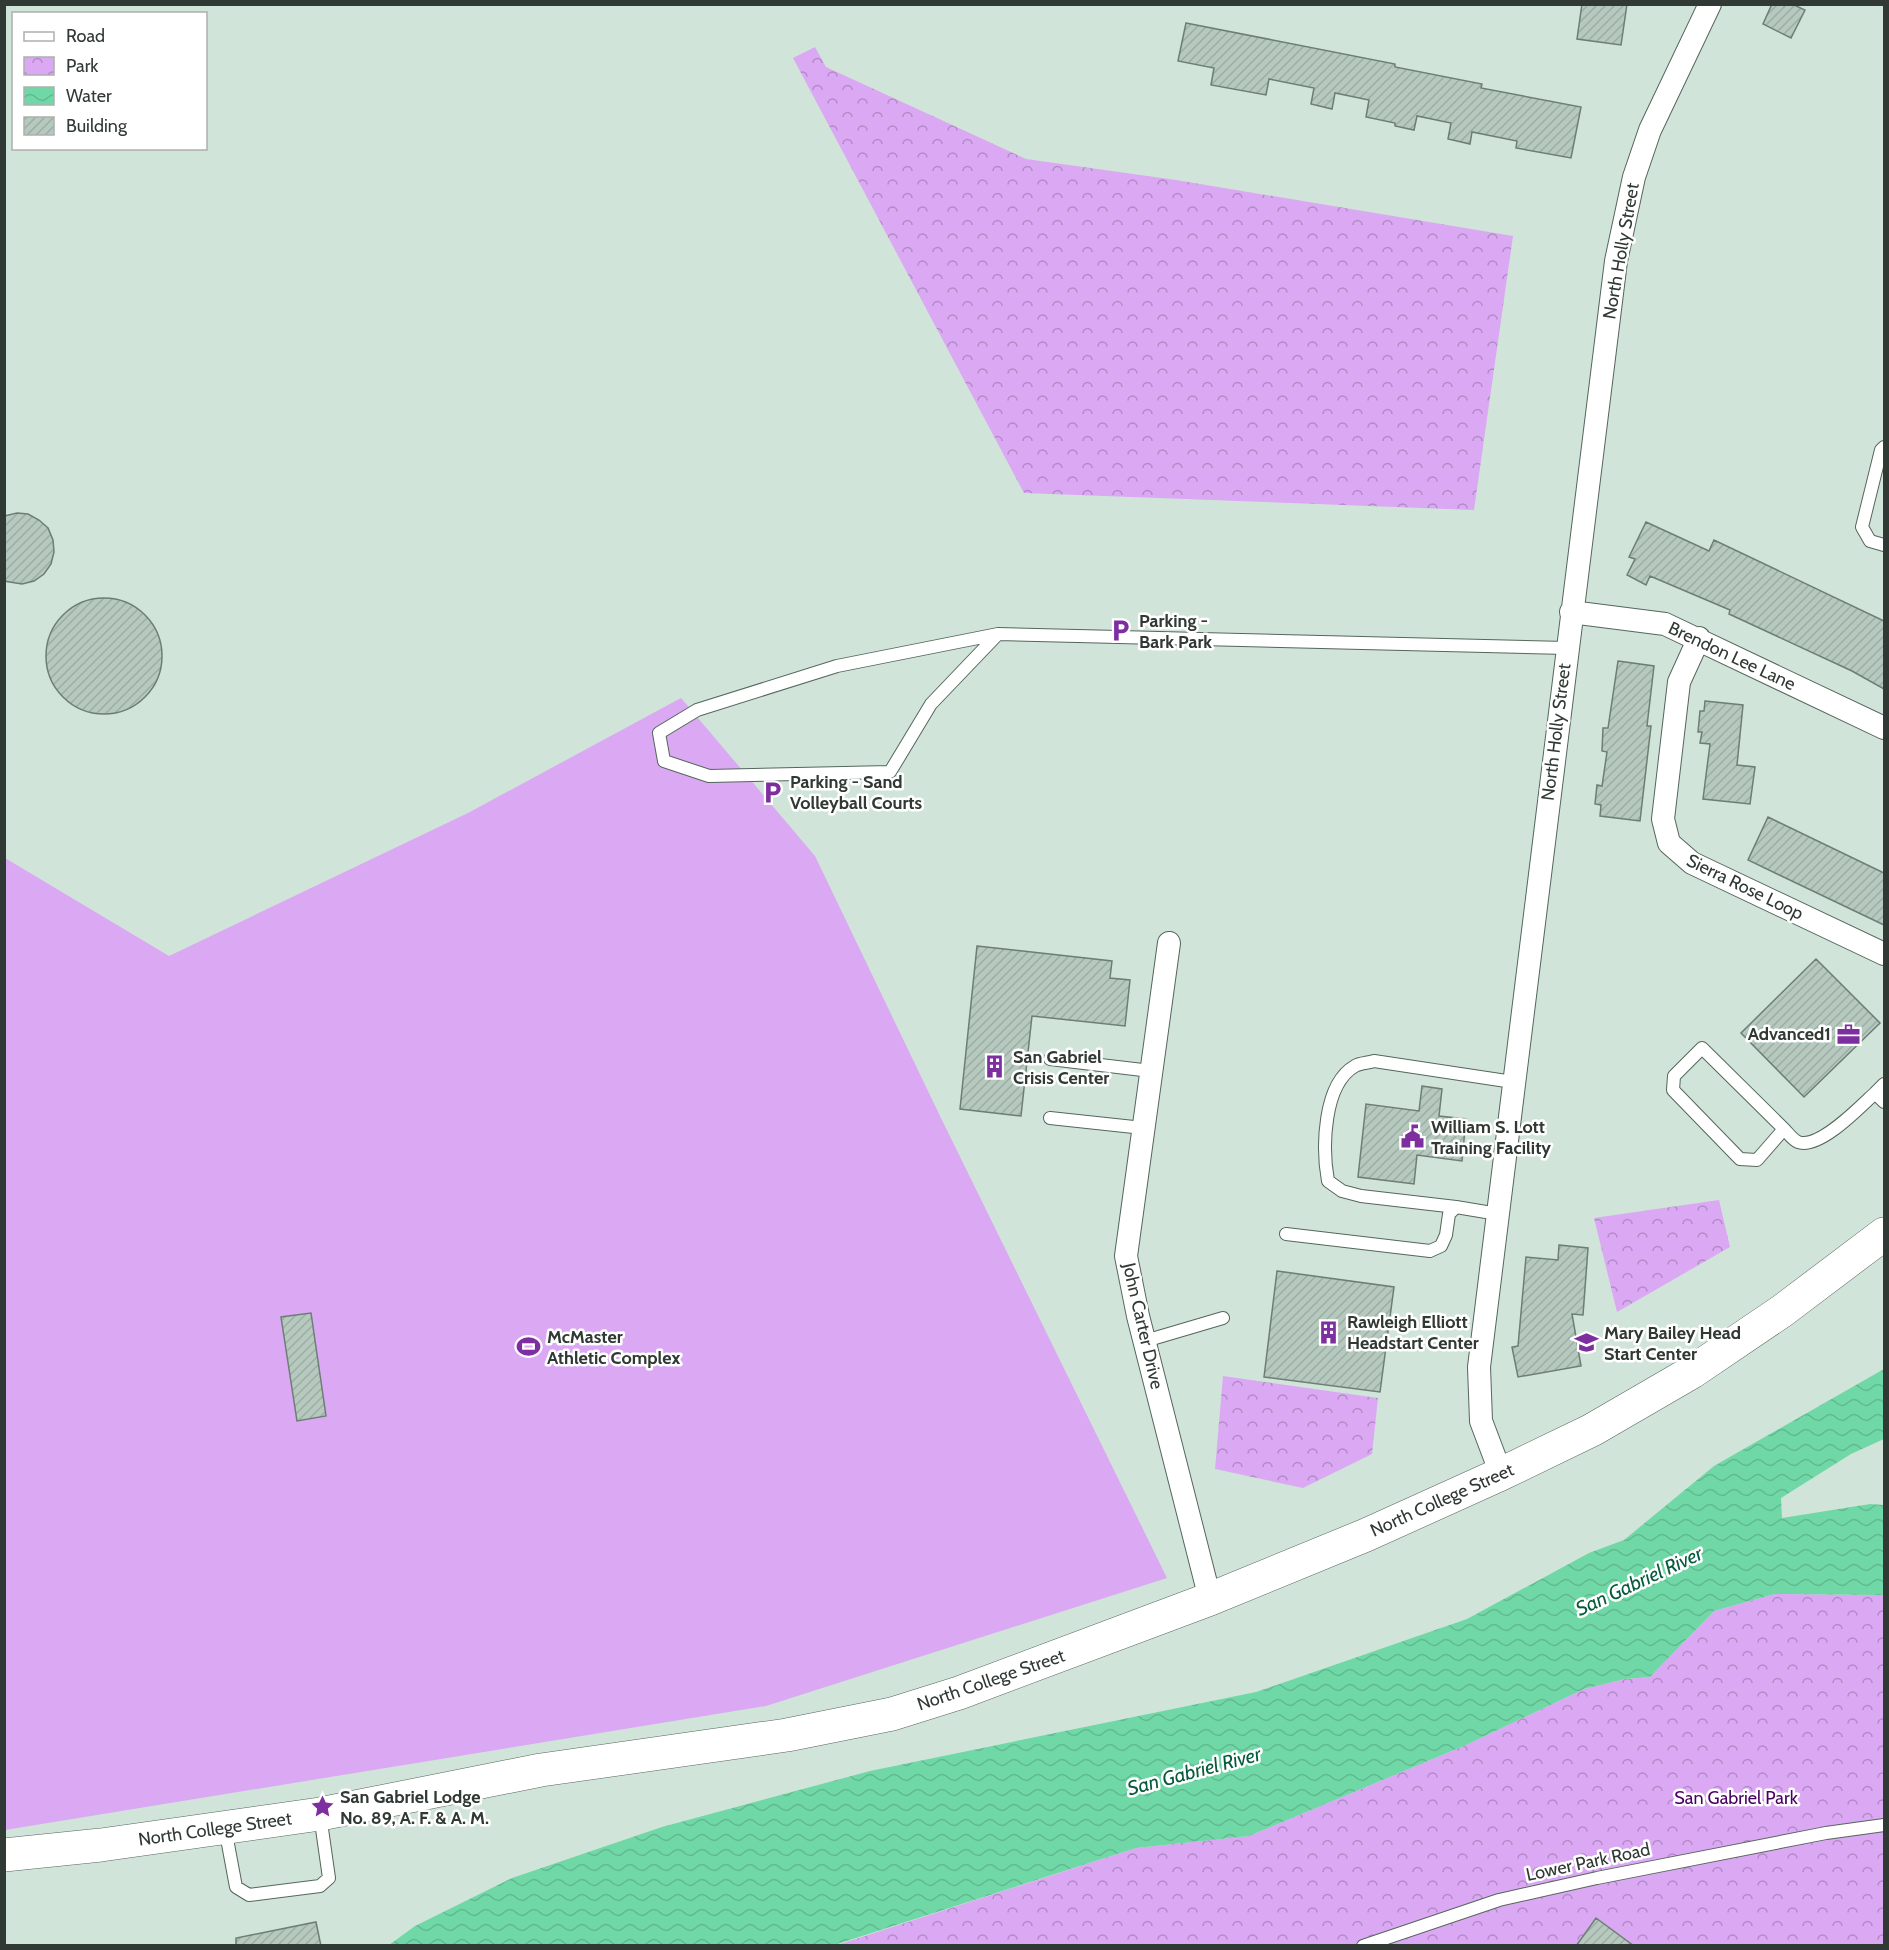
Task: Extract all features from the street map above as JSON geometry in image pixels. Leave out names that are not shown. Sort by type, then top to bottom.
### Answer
[{"type":"street","name":"North Holly Street","points":[[1501,1474],[1481,1421],[1479,1367],[1616,261],[1634,177],[1650,130],[1710,4]]},
{"type":"street","name":"Brendon Lee Lane","points":[[1571,612],[1665,624],[1699,638],[1884,728]]},
{"type":"street","name":"Sierra Rose Loop","points":[[1699,638],[1679,682],[1663,819],[1669,843],[1692,863],[1884,954]]},
{"type":"street","name":"John Carter Drive","points":[[1169,943],[1126,1256],[1144,1341],[1210,1599]]},
{"type":"street","name":"North College Street","points":[[4,1855],[101,1845],[320,1814],[541,1770],[787,1735],[892,1714],[959,1693],[1210,1599],[1366,1535],[1592,1430],[1692,1372],[1782,1311],[1884,1234]]},
{"type":"lane","points":[[1884,447],[1881,450],[1862,527],[1870,541],[1884,544]]},
{"type":"lane","points":[[998,634],[931,704],[890,772],[710,776],[664,761],[659,733],[697,710],[837,666],[998,634],[1567,648]]},
{"type":"lane","points":[[1784,1129],[1757,1160],[1740,1159],[1673,1090],[1674,1076],[1701,1048],[1784,1129],[1797,1142],[1809,1143],[1825,1136],[1881,1093]]},
{"type":"lane","points":[[1050,1059],[1151,1071]]},
{"type":"lane","points":[[1498,1214],[1361,1196],[1342,1191],[1328,1180],[1326,1131],[1332,1095],[1342,1077],[1356,1065],[1374,1061],[1514,1082]]},
{"type":"lane","points":[[1050,1118],[1143,1128]]},
{"type":"lane","points":[[1286,1234],[1430,1251],[1441,1246],[1446,1235],[1449,1214],[1456,1207]]},
{"type":"lane","points":[[1144,1341],[1223,1318]]},
{"type":"lane","points":[[225,1828],[236,1887],[249,1895],[320,1887],[328,1878],[320,1814]]},
{"type":"lane","name":"Lower Park Road","points":[[1363,1946],[1499,1900],[1597,1878],[1826,1833],[1884,1825]]},
{"type":"green space","points":[[815,47],[826,67],[1026,159],[1176,180],[1513,236],[1474,510],[1024,493],[793,58]]},
{"type":"green space","name":"McMaster Athletic Complex","points":[[681,698],[815,856],[1167,1578],[766,1706],[5,1830],[5,858],[169,956],[468,813]]},
{"type":"green space","points":[[1719,1200],[1730,1247],[1617,1312],[1594,1218]]},
{"type":"green space","points":[[1223,1376],[1378,1398],[1372,1454],[1303,1488],[1215,1469]]},
{"type":"green space","name":"San Gabriel Park","points":[[1775,1594],[1884,1595],[1884,1945],[834,1946],[1136,1848],[1249,1836],[1466,1745],[1584,1689],[1625,1679],[1650,1677],[1714,1611]]},
{"type":"water","name":"San Gabriel River","points":[[1884,1369],[1884,1439],[1851,1454],[1781,1498],[1782,1518],[1870,1504],[1884,1505],[1884,1595],[1775,1594],[1714,1611],[1650,1677],[1625,1679],[1584,1689],[1466,1745],[1249,1836],[1136,1848],[834,1945],[389,1945],[415,1926],[512,1878],[662,1827],[870,1771],[1256,1692],[1467,1619],[1589,1553],[1624,1540],[1714,1466]]},
{"type":"building","points":[[1582,4],[1627,4],[1621,45],[1577,39]]},
{"type":"building","points":[[1772,4],[1792,4],[1805,10],[1791,38],[1763,24]]},
{"type":"building","points":[[1186,23],[1395,64],[1395,67],[1482,84],[1481,88],[1581,107],[1571,158],[1516,148],[1517,141],[1472,132],[1470,144],[1448,139],[1451,123],[1417,116],[1414,130],[1395,126],[1395,123],[1366,117],[1369,100],[1335,93],[1332,109],[1311,104],[1314,88],[1269,79],[1266,95],[1211,85],[1214,68],[1178,61]]},
{"type":"building","points":[[17,513],[28,514],[48,528],[53,540],[54,552],[51,564],[44,574],[34,581],[22,584],[4,581],[4,516]]},
{"type":"building","points":[[1646,522],[1709,551],[1714,540],[1884,621],[1884,689],[1852,671],[1729,614],[1730,610],[1650,576],[1646,585],[1627,575],[1635,559],[1629,557]]},
{"type":"building","points":[[104,598],[126,602],[145,615],[158,634],[162,656],[158,678],[145,697],[126,710],[104,714],[82,710],[63,697],[50,678],[46,656],[50,634],[63,615],[82,602]]},
{"type":"building","points":[[1618,661],[1654,666],[1647,726],[1651,726],[1640,821],[1600,816],[1601,805],[1595,804],[1597,785],[1602,786],[1607,752],[1602,751],[1603,728],[1608,728]]},
{"type":"building","points":[[1705,701],[1743,705],[1737,765],[1755,767],[1750,804],[1703,799],[1710,744],[1700,743],[1702,732],[1698,732],[1700,711],[1704,711]]},
{"type":"building","points":[[1768,817],[1884,873],[1884,925],[1748,860]]},
{"type":"building","name":"San Gabriel Crisis Center","points":[[977,946],[1112,961],[1110,978],[1130,980],[1125,1026],[1032,1016],[1021,1116],[960,1109]]},
{"type":"building","points":[[1816,959],[1880,1023],[1804,1097],[1741,1033]]},
{"type":"building","name":"William S. Lott Training Facility","points":[[1422,1086],[1442,1089],[1439,1116],[1466,1119],[1462,1161],[1417,1155],[1414,1184],[1358,1177],[1366,1104],[1419,1111]]},
{"type":"building","points":[[1559,1245],[1588,1248],[1583,1315],[1572,1314],[1581,1366],[1518,1377],[1512,1347],[1518,1346],[1526,1257],[1558,1260]]},
{"type":"building","name":"Rawleigh Elliott Headstart Center","points":[[1277,1271],[1394,1287],[1380,1392],[1264,1377]]},
{"type":"building","points":[[311,1313],[326,1416],[297,1421],[281,1317]]},
{"type":"building","points":[[1596,1918],[1634,1946],[1576,1946]]},
{"type":"building","points":[[316,1922],[321,1946],[236,1946],[236,1938]]},
{"type":"place","name":"Parking - Bark Park","points":[[1121,631]]},
{"type":"place","name":"Parking - Sand Volleyball Courts","points":[[772,792]]},
{"type":"place","name":"Advanced1","points":[[1849,1034]]},
{"type":"place","name":"San Gabriel Crisis Center","points":[[995,1067]]},
{"type":"place","name":"William S. Lott Training Facility","points":[[1413,1137]]},
{"type":"place","name":"Rawleigh Elliott Headstart Center","points":[[1329,1332]]},
{"type":"place","name":"Mary Bailey Head Start Center","points":[[1586,1343]]},
{"type":"place","name":"McMaster Athletic Complex","points":[[529,1347]]},
{"type":"place","name":"San Gabriel Lodge No. 89, A. F. & A. M.","points":[[322,1807]]}]
